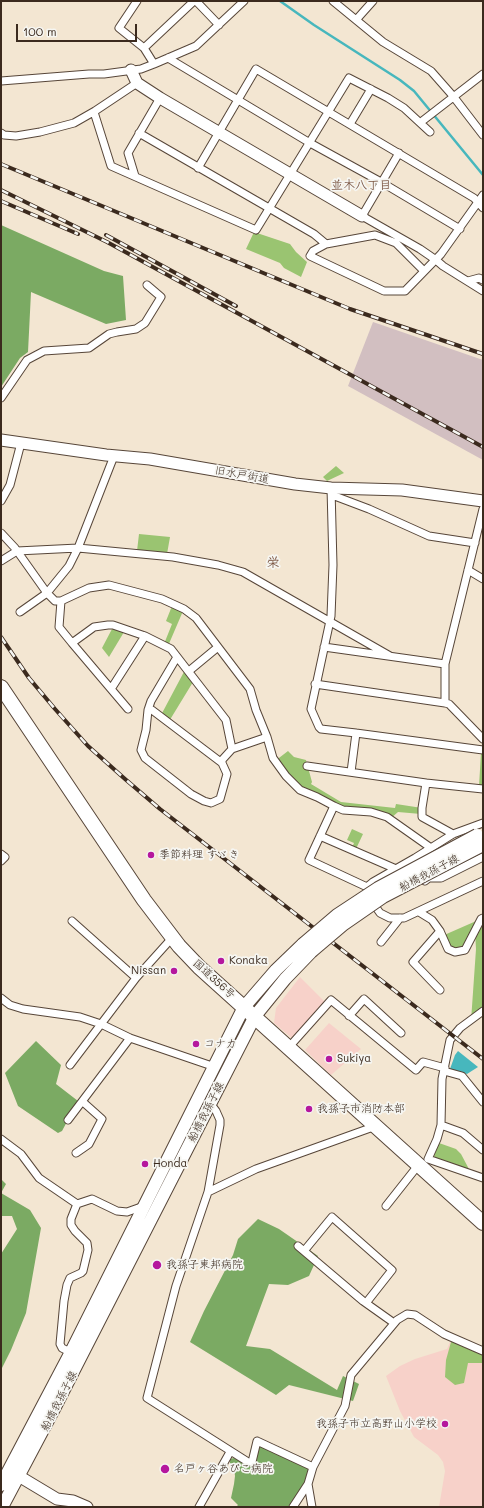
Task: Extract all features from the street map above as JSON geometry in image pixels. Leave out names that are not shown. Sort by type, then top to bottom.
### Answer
[{"type":"highway","name":"国道356号","points":[[1,687],[144,900],[172,938],[199,967],[250,1011],[376,1126],[423,1162],[483,1223]]},
{"type":"main road","name":"船橋我孫子線","points":[[76,1355],[144,1206],[215,1067],[250,1011],[290,974],[307,948],[383,897],[482,839]]},
{"type":"main road","name":"船橋我孫子線","points":[[2,1507],[14,1474],[210,1103],[250,1011]]},
{"type":"main road","name":"船橋我孫子線","points":[[1,1485],[14,1474]]},
{"type":"street","points":[[137,1],[119,28],[144,48],[154,64]]},
{"type":"street","points":[[144,48],[195,1],[219,25]]},
{"type":"street","points":[[1,81],[104,74],[131,70],[154,64],[196,46],[244,1]]},
{"type":"street","points":[[333,1],[390,46],[431,71],[454,96],[483,135]]},
{"type":"street","points":[[356,20],[373,1]]},
{"type":"street","points":[[168,58],[310,143],[381,182],[460,229]]},
{"type":"street","points":[[198,168],[256,69],[474,198],[481,205]]},
{"type":"street","points":[[131,70],[137,83],[160,98],[436,260],[483,292]]},
{"type":"street","points":[[420,122],[483,74]]},
{"type":"street","points":[[94,112],[111,166],[256,230],[349,78],[404,108],[430,132]]},
{"type":"street","points":[[1,133],[4,135],[16,136],[40,132],[74,122],[94,112],[137,83]]},
{"type":"street","points":[[350,124],[371,89]]},
{"type":"street","points":[[135,176],[128,153],[160,98]]},
{"type":"street","points":[[139,133],[314,234],[326,244]]},
{"type":"street","points":[[362,216],[399,153]]},
{"type":"street","points":[[424,271],[396,243],[375,235],[326,244],[313,251],[310,256],[384,290],[405,291],[436,260],[481,205],[483,195]]},
{"type":"street","points":[[468,281],[482,276]]},
{"type":"street","points":[[1,398],[27,360],[44,351],[89,348],[109,334],[136,328],[146,323],[161,297],[147,285]]},
{"type":"street","name":"旧水戸街道","points":[[1,440],[114,456],[150,458],[332,491],[402,490],[483,500]]},
{"type":"street","points":[[1,501],[10,485],[21,443]]},
{"type":"street","points":[[20,612],[47,593],[69,566],[78,548],[114,456]]},
{"type":"street","points":[[475,543],[429,536],[332,491],[332,608],[311,708],[321,729],[483,750]]},
{"type":"street","points":[[446,703],[445,664],[483,509]]},
{"type":"street","points":[[1,533],[17,551],[47,593],[55,601],[61,601],[89,588],[109,585],[162,599],[184,609],[196,618],[250,689],[273,758],[286,776],[300,790],[318,796],[343,810],[371,812],[387,817],[431,848]]},
{"type":"street","points":[[1,561],[17,551],[78,548],[195,560],[243,572],[390,656]]},
{"type":"street","points":[[468,570],[483,579]]},
{"type":"street","points":[[61,601],[59,627],[128,709]]},
{"type":"street","points":[[72,643],[94,627],[113,625],[168,646],[226,720],[232,749]]},
{"type":"street","points":[[111,689],[145,636]]},
{"type":"street","points":[[189,671],[218,647]]},
{"type":"street","points":[[324,647],[445,664]]},
{"type":"street","points":[[148,710],[152,710],[222,763],[227,774],[220,799],[211,803],[191,794],[145,758],[141,750],[146,730],[148,710],[151,701],[177,657]]},
{"type":"street","points":[[316,684],[446,703],[449,704],[483,739]]},
{"type":"street","points":[[351,772],[356,734]]},
{"type":"street","points":[[222,763],[222,760],[232,749],[267,737]]},
{"type":"street","points":[[307,766],[426,783],[483,789]]},
{"type":"street","points":[[426,783],[422,817],[453,834]]},
{"type":"street","points":[[334,806],[309,860],[367,887],[375,906],[380,913],[390,918],[404,918],[483,881]]},
{"type":"street","points":[[367,887],[453,834],[483,823]]},
{"type":"street","points":[[320,836],[396,869]]},
{"type":"street","points":[[1,854],[5,857],[1,861]]},
{"type":"street","points":[[375,906],[429,878],[441,878],[483,857]]},
{"type":"street","points":[[419,912],[432,920],[440,931],[448,949],[455,952],[465,950],[481,919],[483,918]]},
{"type":"street","points":[[381,942],[400,918]]},
{"type":"street","points":[[72,921],[136,978]]},
{"type":"street","points":[[440,931],[413,962],[440,990]]},
{"type":"street","points":[[70,1065],[136,978],[172,938]]},
{"type":"street","points":[[1,998],[10,1005],[80,1017],[101,1024],[130,1038],[215,1067]]},
{"type":"street","points":[[349,1016],[364,999],[401,1033]]},
{"type":"street","points":[[289,1047],[331,1000],[416,1070],[423,1062],[462,1076],[483,1102]]},
{"type":"street","points":[[386,1206],[423,1162],[435,1144],[441,1125],[442,1080],[450,1040],[460,1028],[482,1012]]},
{"type":"street","points":[[68,1120],[130,1038]]},
{"type":"street","points":[[76,1154],[88,1144],[102,1119],[82,1102]]},
{"type":"street","points":[[210,1103],[216,1111],[220,1120],[220,1125],[208,1192],[176,1286],[147,1398],[248,1462],[252,1462],[257,1441],[313,1467]]},
{"type":"street","points":[[441,1125],[464,1133],[483,1150]]},
{"type":"street","points":[[208,1192],[256,1169],[376,1126]]},
{"type":"street","points":[[1,1139],[20,1154],[39,1178],[77,1204]]},
{"type":"street","points":[[423,1162],[483,1178]]},
{"type":"street","points":[[77,1204],[92,1199],[117,1211],[127,1212],[160,1200]]},
{"type":"street","points":[[76,1355],[62,1348],[60,1344],[67,1284],[70,1278],[83,1271],[88,1250],[87,1243],[71,1225],[71,1220],[77,1204]]},
{"type":"street","points":[[304,1251],[332,1217],[392,1270],[366,1303]]},
{"type":"street","points":[[298,1246],[366,1303],[394,1323]]},
{"type":"street","points":[[293,1507],[308,1484],[313,1467],[345,1406],[351,1375],[394,1323],[407,1314],[415,1315],[444,1334],[483,1351]]},
{"type":"street","points":[[199,1507],[230,1452]]},
{"type":"street","points":[[14,1474],[57,1499],[73,1501],[87,1507]]},
{"type":"street","points":[[308,1484],[312,1507]]},
{"type":"shaded area","points":[[373,322],[483,360],[483,460],[348,386]]},
{"type":"shaded area","points":[[300,977],[325,1002],[293,1039],[274,1023],[276,1008]]},
{"type":"shaded area","points":[[329,1023],[361,1049],[331,1075],[305,1050]]},
{"type":"shaded area","name":"我孫子市立高野山小学校","points":[[453,1340],[483,1353],[483,1507],[439,1507],[445,1471],[443,1462],[438,1455],[414,1437],[400,1411],[386,1376],[400,1366],[415,1359],[447,1349],[450,1342]]},
{"type":"green space","points":[[1,225],[104,271],[123,276],[126,320],[106,324],[31,292],[28,352],[20,358],[1,387]]},
{"type":"green space","points":[[254,232],[290,244],[307,262],[301,277],[284,268],[280,263],[246,249]]},
{"type":"green space","points":[[336,466],[344,473],[327,481],[323,477]]},
{"type":"green space","points":[[139,534],[170,537],[167,554],[137,551]]},
{"type":"green space","points":[[172,606],[183,611],[168,646],[164,644],[172,624],[166,621]]},
{"type":"green space","points":[[112,629],[124,632],[109,657],[102,648]]},
{"type":"green space","points":[[186,668],[193,682],[168,723],[160,717]]},
{"type":"green space","points":[[288,751],[294,757],[306,760],[312,782],[311,784],[341,802],[395,808],[396,804],[422,808],[421,814],[398,812],[390,819],[343,810],[300,790],[275,761]]},
{"type":"green space","points":[[481,753],[483,755],[483,785],[479,786]]},
{"type":"green space","points":[[352,829],[363,834],[355,851],[351,850],[354,843],[347,840]]},
{"type":"green space","points":[[483,918],[483,1011],[471,1021],[476,949],[475,931],[465,950],[455,952],[442,936]]},
{"type":"green space","points":[[36,1041],[61,1065],[56,1084],[78,1101],[62,1131],[58,1133],[18,1106],[5,1073]]},
{"type":"green space","points":[[439,1143],[456,1149],[461,1154],[470,1171],[436,1160],[434,1156]]},
{"type":"green space","points":[[1,1179],[6,1184],[1,1193]]},
{"type":"green space","points":[[1,1193],[30,1210],[41,1228],[26,1313],[1,1370],[1,1254],[17,1229],[12,1216],[1,1216]]},
{"type":"green space","points":[[258,1219],[279,1229],[318,1256],[309,1276],[288,1285],[269,1284],[246,1346],[270,1349],[337,1390],[343,1376],[359,1384],[353,1401],[289,1385],[276,1395],[190,1342],[233,1255],[238,1239]]},
{"type":"green space","points":[[452,1341],[483,1353],[483,1363],[468,1363],[464,1383],[455,1385],[445,1377],[446,1360]]},
{"type":"green space","points":[[258,1445],[309,1467],[310,1469],[306,1483],[290,1507],[236,1507],[238,1505],[231,1498],[235,1476],[234,1468],[230,1463],[230,1459],[234,1458],[249,1466],[252,1466],[255,1461]]},
{"type":"water","points":[[458,1051],[478,1067],[467,1074],[450,1069]]},
{"type":"waterway","points":[[280,1],[314,25],[400,80],[414,91],[483,175]]},
{"type":"railway","points":[[1,164],[350,309],[483,354]]},
{"type":"railway","points":[[1,190],[107,242],[483,447]]},
{"type":"railway","points":[[1,201],[78,234]]},
{"type":"railway","points":[[106,235],[236,306]]},
{"type":"railway","points":[[1,637],[29,678],[55,709],[88,746],[125,779],[160,809],[483,1059]]},
{"type":"place","name":"季節料理 すゞき","points":[[151,855]]},
{"type":"place","name":"Konaka","points":[[221,961]]},
{"type":"place","name":"Nissan","points":[[174,971]]},
{"type":"place","name":"コナカ","points":[[196,1044]]},
{"type":"place","name":"Sukiya","points":[[329,1059]]},
{"type":"place","name":"我孫子市消防本部","points":[[309,1109]]},
{"type":"place","name":"Honda","points":[[145,1164]]},
{"type":"place","name":"我孫子東邦病院","points":[[157,1265]]},
{"type":"place","name":"我孫子市立高野山小学校","points":[[445,1424]]},
{"type":"place","name":"名戸ヶ谷あびこ病院","points":[[165,1469]]},
{"type":"district","name":"並木八丁目","points":[[361,185]]},
{"type":"district","name":"栄","points":[[273,563]]}]
